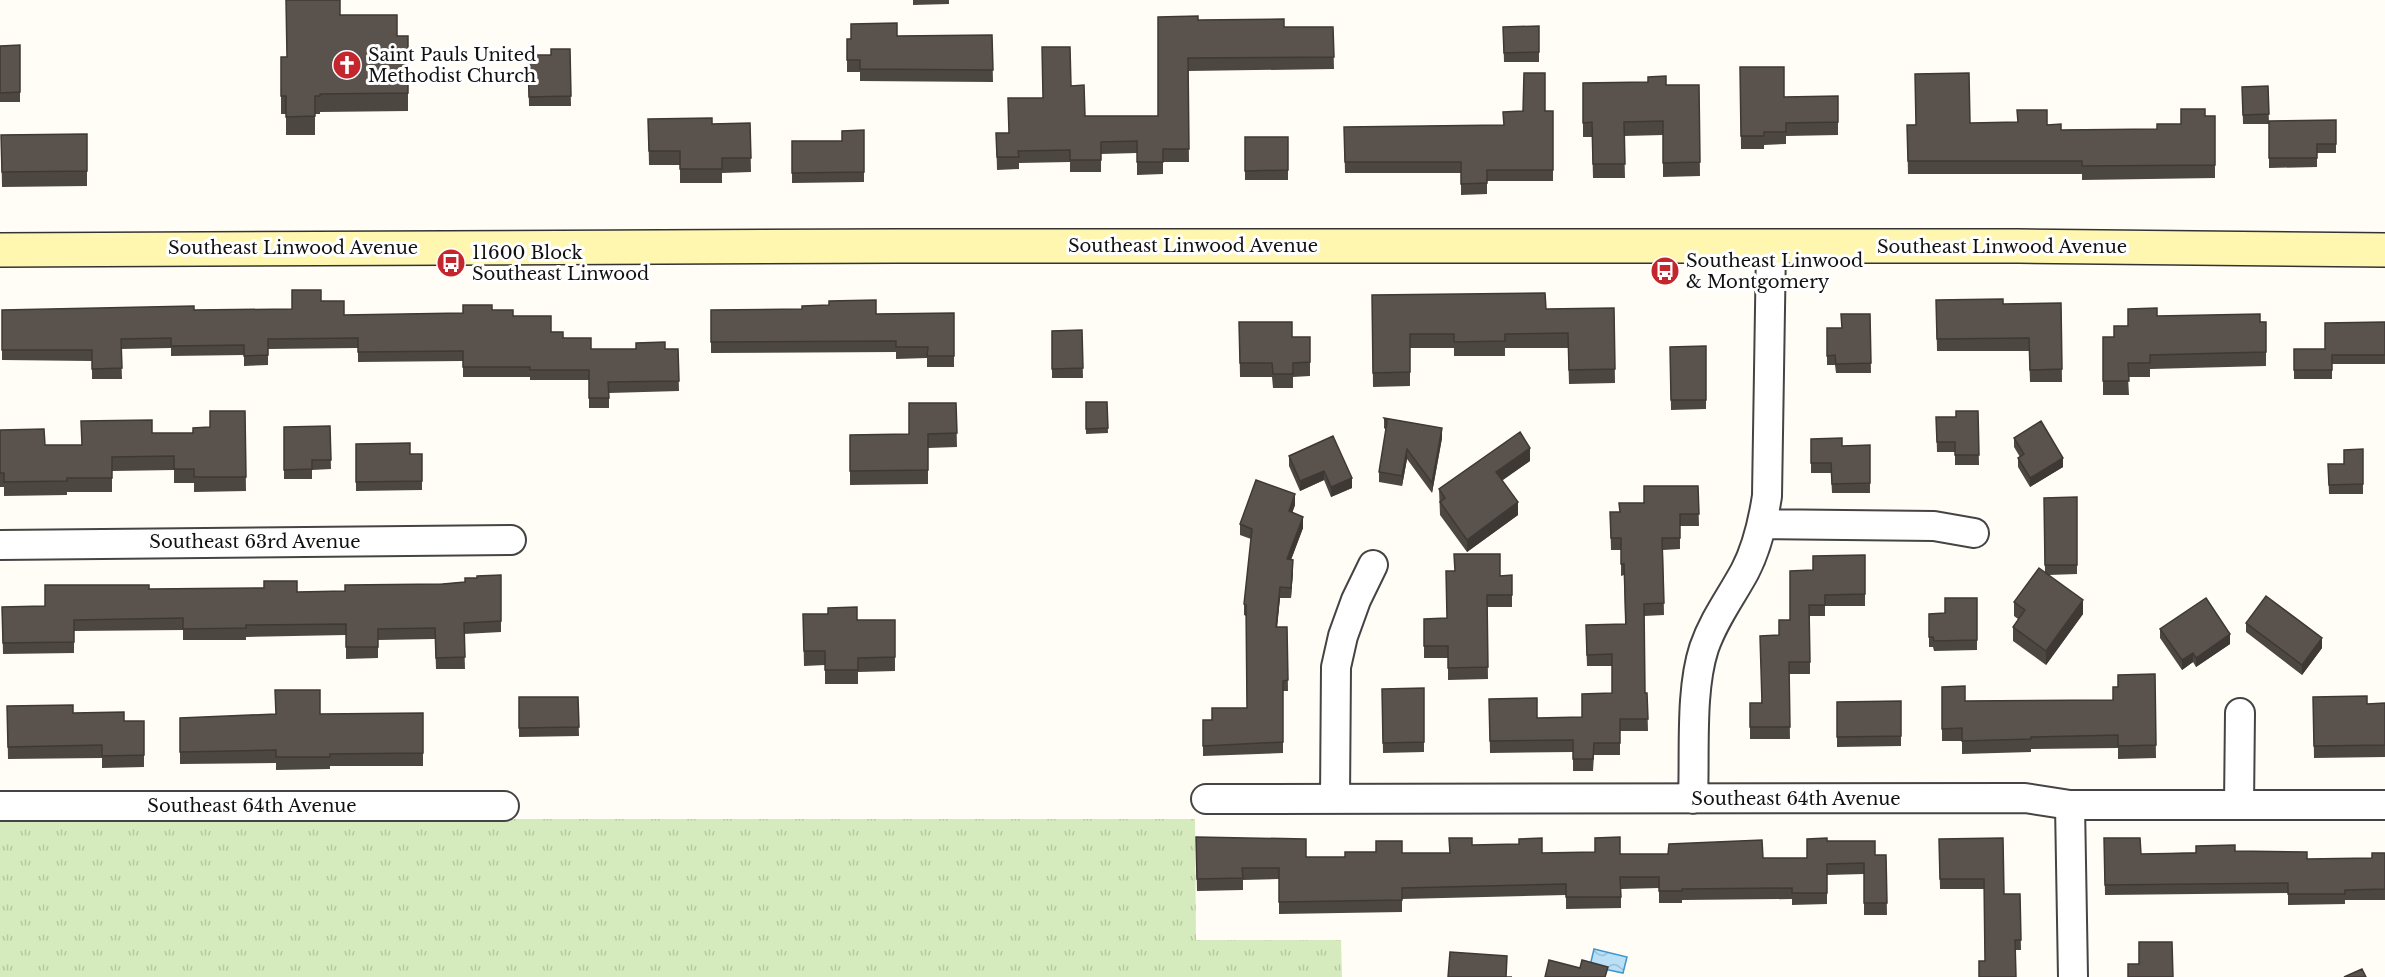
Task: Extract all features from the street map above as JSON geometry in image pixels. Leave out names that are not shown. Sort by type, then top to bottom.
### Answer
[{"type":"main road","name":"Southeast Linwood Avenue","points":[[0,250],[782,246],[1771,246],[2385,250]]},
{"type":"street","points":[[1694,799],[1697,679],[1703,650],[1713,624],[1747,568],[1763,524],[1769,471],[1771,246]]},
{"type":"street","points":[[1763,524],[1934,526],[1974,533]]},
{"type":"street","name":"Southeast 63rd Avenue","points":[[0,544],[511,540]]},
{"type":"street","points":[[1335,799],[1336,667],[1343,636],[1356,600],[1373,565]]},
{"type":"street","points":[[2239,805],[2240,713]]},
{"type":"street","name":"Southeast 64th Avenue","points":[[1206,800],[2025,798],[2070,805],[2385,805]]},
{"type":"street","points":[[2070,805],[2073,977]]},
{"type":"street","name":"Southeast 64th Avenue","points":[[0,806],[504,806]]},
{"type":"green space","points":[[0,819],[1195,819],[1196,940],[1341,940],[1342,977],[0,977]]},
{"type":"water","points":[[1594,949],[1627,957],[1623,973],[1590,966]]},
{"type":"building","name":"Saint Pauls United Methodist Church","points":[[286,0],[340,0],[340,15],[397,15],[397,36],[408,36],[408,93],[320,94],[320,96],[315,96],[315,116],[286,117],[286,96],[281,96],[281,57],[287,57]]},
{"type":"building","points":[[1198,16],[1198,20],[1284,19],[1284,27],[1333,27],[1334,57],[1188,58],[1189,149],[1163,149],[1163,162],[1137,162],[1137,141],[1101,142],[1101,160],[1070,160],[1070,150],[1018,151],[1019,157],[997,157],[996,133],[1009,133],[1008,98],[1043,98],[1042,47],[1070,47],[1071,86],[1084,85],[1085,116],[1158,116],[1158,17]]},
{"type":"building","points":[[897,23],[897,36],[992,35],[993,70],[860,69],[860,60],[847,60],[847,39],[851,39],[851,24]]},
{"type":"building","points":[[1539,26],[1539,52],[1504,53],[1503,27]]},
{"type":"building","points":[[20,45],[20,92],[0,93],[0,46]]},
{"type":"building","points":[[551,49],[570,49],[571,96],[529,97],[528,55],[551,55]]},
{"type":"building","points":[[1740,67],[1784,67],[1784,97],[1838,96],[1838,122],[1786,123],[1786,132],[1764,132],[1764,136],[1741,136]]},
{"type":"building","points":[[1524,73],[1545,73],[1545,111],[1553,111],[1553,170],[1487,170],[1487,183],[1461,184],[1461,162],[1345,162],[1344,127],[1504,125],[1503,112],[1523,111]]},
{"type":"building","points":[[1969,73],[1970,123],[2018,122],[2017,110],[2047,110],[2047,125],[2061,124],[2061,130],[2157,129],[2157,124],[2181,124],[2181,109],[2205,109],[2205,116],[2215,116],[2215,165],[2082,166],[2082,161],[1908,161],[1907,125],[1916,125],[1915,74]]},
{"type":"building","points":[[1666,76],[1666,85],[1699,85],[1700,162],[1663,163],[1663,121],[1624,122],[1625,164],[1593,164],[1592,122],[1583,123],[1583,83],[1648,82],[1648,77]]},
{"type":"building","points":[[2268,86],[2269,114],[2243,115],[2242,87]]},
{"type":"building","points":[[712,118],[712,124],[750,123],[751,158],[722,158],[722,169],[680,169],[680,151],[649,151],[648,119]]},
{"type":"building","points":[[2336,120],[2336,144],[2317,144],[2317,158],[2269,158],[2269,121]]},
{"type":"building","points":[[864,130],[864,172],[792,173],[792,141],[842,141],[842,131]]},
{"type":"building","points":[[87,134],[87,171],[2,172],[1,135]]},
{"type":"building","points":[[1245,137],[1288,137],[1288,170],[1245,171]]},
{"type":"building","points":[[292,290],[321,290],[321,301],[344,301],[344,315],[463,313],[463,305],[492,305],[492,310],[513,310],[513,316],[551,316],[551,332],[563,332],[563,338],[591,338],[591,349],[636,349],[636,343],[665,342],[665,349],[678,349],[679,381],[608,382],[609,398],[589,398],[589,370],[463,367],[463,351],[358,352],[358,338],[268,339],[268,355],[244,356],[244,345],[171,346],[171,338],[121,339],[122,368],[92,369],[92,350],[2,350],[2,310],[194,306],[194,310],[292,309]]},
{"type":"building","points":[[1545,293],[1546,309],[1614,308],[1615,369],[1569,370],[1568,333],[1505,334],[1505,341],[1454,342],[1454,334],[1410,334],[1410,372],[1373,373],[1372,295]]},
{"type":"building","points":[[2003,299],[2003,304],[2061,303],[2062,369],[2030,370],[2029,338],[1937,339],[1936,300]]},
{"type":"building","points":[[876,300],[876,314],[954,313],[954,356],[927,356],[928,347],[896,347],[896,341],[711,342],[711,310],[802,309],[802,306],[829,305],[829,301]]},
{"type":"building","points":[[2157,308],[2157,316],[2260,314],[2260,322],[2266,322],[2266,352],[2150,355],[2150,363],[2128,363],[2129,381],[2103,381],[2103,337],[2114,337],[2114,326],[2128,326],[2128,309]]},
{"type":"building","points":[[1841,314],[1870,314],[1871,363],[1836,364],[1835,355],[1827,356],[1827,328],[1842,328]]},
{"type":"building","points":[[1239,322],[1292,322],[1292,337],[1310,337],[1310,362],[1293,363],[1293,374],[1273,374],[1272,363],[1240,363]]},
{"type":"building","points":[[2385,322],[2385,355],[2332,355],[2332,370],[2294,370],[2294,349],[2325,349],[2325,323]]},
{"type":"building","points":[[1082,330],[1083,368],[1052,369],[1052,331]]},
{"type":"building","points":[[1706,346],[1706,400],[1671,400],[1670,347]]},
{"type":"building","points":[[1086,402],[1107,402],[1108,428],[1086,429]]},
{"type":"building","points":[[909,403],[956,403],[957,433],[928,434],[928,470],[850,471],[850,435],[909,434]]},
{"type":"building","points":[[210,411],[245,411],[246,477],[194,477],[194,469],[174,469],[174,456],[112,457],[112,478],[4,482],[4,473],[0,473],[0,430],[44,429],[45,445],[82,445],[81,421],[152,420],[152,433],[193,433],[193,428],[210,427]]},
{"type":"building","points":[[1956,411],[1978,411],[1979,455],[1955,455],[1955,442],[1937,442],[1936,417],[1956,417]]},
{"type":"building","points":[[1384,418],[1442,428],[1432,483],[1407,449],[1402,476],[1379,472],[1387,422]]},
{"type":"building","points":[[2041,421],[2063,458],[2030,478],[2018,458],[2024,454],[2014,438]]},
{"type":"building","points":[[330,426],[331,460],[312,460],[312,469],[284,470],[284,427]]},
{"type":"building","points":[[1520,432],[1530,448],[1496,472],[1518,502],[1467,540],[1440,502],[1445,498],[1439,489]]},
{"type":"building","points":[[1333,436],[1352,478],[1331,487],[1324,471],[1300,481],[1289,456]]},
{"type":"building","points":[[1842,438],[1842,446],[1870,445],[1870,483],[1832,484],[1831,463],[1811,463],[1811,439]]},
{"type":"building","points":[[410,443],[410,454],[422,454],[422,481],[356,482],[356,444]]},
{"type":"building","points":[[2363,449],[2363,484],[2329,485],[2328,464],[2344,464],[2344,450]]},
{"type":"building","points":[[1256,480],[1295,494],[1289,511],[1303,517],[1287,559],[1293,560],[1291,588],[1280,587],[1276,627],[1287,627],[1288,680],[1283,681],[1283,742],[1203,746],[1203,720],[1212,720],[1212,708],[1247,708],[1246,605],[1244,604],[1252,529],[1240,524]]},
{"type":"building","points":[[1644,486],[1698,486],[1699,514],[1680,514],[1680,538],[1662,538],[1664,603],[1644,604],[1645,693],[1647,693],[1648,719],[1620,719],[1620,743],[1594,743],[1593,759],[1573,759],[1573,740],[1490,741],[1489,699],[1537,698],[1537,718],[1582,717],[1582,694],[1612,693],[1612,654],[1587,655],[1586,625],[1626,624],[1621,538],[1611,538],[1610,512],[1620,512],[1619,503],[1644,503]]},
{"type":"building","points":[[2077,497],[2077,565],[2045,565],[2044,498]]},
{"type":"building","points":[[1454,554],[1500,554],[1500,576],[1512,575],[1512,595],[1487,595],[1488,667],[1448,668],[1448,646],[1424,646],[1424,619],[1447,618],[1446,571],[1455,571]]},
{"type":"building","points":[[1865,555],[1865,594],[1825,595],[1825,605],[1809,605],[1810,662],[1789,662],[1790,727],[1750,727],[1750,703],[1762,703],[1760,636],[1779,635],[1779,620],[1790,620],[1790,571],[1813,570],[1813,556]]},
{"type":"building","points":[[2039,568],[2083,600],[2046,651],[2013,627],[2025,610],[2014,602]]},
{"type":"building","points":[[501,575],[501,621],[464,623],[465,657],[436,658],[435,628],[378,629],[378,647],[346,647],[346,624],[246,625],[246,628],[183,629],[183,618],[74,620],[74,642],[3,643],[2,607],[45,606],[45,585],[149,585],[149,589],[264,588],[264,581],[297,581],[297,592],[345,591],[345,585],[443,584],[465,582],[465,578],[477,578],[477,576]]},
{"type":"building","points":[[2266,596],[2322,638],[2302,665],[2246,623]]},
{"type":"building","points":[[1945,598],[1977,598],[1977,640],[1934,641],[1933,637],[1929,637],[1929,614],[1945,613]]},
{"type":"building","points":[[2206,598],[2230,634],[2196,658],[2193,653],[2182,660],[2160,629]]},
{"type":"building","points":[[857,607],[857,620],[895,620],[895,657],[858,658],[858,670],[825,670],[825,651],[804,651],[803,614],[828,614],[828,608]]},
{"type":"building","points":[[2155,674],[2156,745],[2118,746],[2118,735],[1962,741],[1962,728],[1942,729],[1942,687],[1965,686],[1965,701],[2113,700],[2113,687],[2118,687],[2118,675]]},
{"type":"building","points":[[1424,688],[1424,742],[1383,743],[1382,689]]},
{"type":"building","points":[[275,690],[320,690],[320,714],[423,713],[423,753],[276,757],[276,750],[180,752],[180,718],[276,714]]},
{"type":"building","points":[[2367,696],[2367,704],[2385,703],[2385,745],[2314,746],[2313,697]]},
{"type":"building","points":[[519,697],[578,697],[579,727],[519,728]]},
{"type":"building","points":[[1901,701],[1901,736],[1837,737],[1837,702]]},
{"type":"building","points":[[73,705],[73,713],[124,712],[124,721],[144,721],[144,755],[102,756],[102,745],[8,747],[7,706]]},
{"type":"building","points":[[1196,837],[1306,839],[1306,857],[1345,857],[1345,852],[1376,852],[1376,841],[1402,841],[1402,853],[1450,853],[1449,838],[1472,838],[1472,845],[1519,844],[1519,839],[1542,838],[1542,853],[1595,852],[1595,838],[1620,837],[1620,854],[1668,854],[1669,844],[1762,840],[1763,858],[1807,858],[1807,839],[1875,841],[1875,855],[1886,855],[1887,903],[1864,903],[1864,863],[1827,864],[1827,893],[1792,893],[1792,888],[1659,891],[1659,877],[1620,877],[1621,897],[1566,897],[1566,884],[1402,888],[1402,900],[1279,902],[1279,868],[1242,868],[1243,878],[1197,879]]},
{"type":"building","points":[[2003,838],[2004,894],[2020,894],[2021,940],[2015,940],[2016,977],[1979,977],[1979,961],[1985,961],[1984,879],[1940,879],[1939,839]]},
{"type":"building","points":[[2104,838],[2140,838],[2141,854],[2196,853],[2196,846],[2235,845],[2235,851],[2307,852],[2307,859],[2372,858],[2372,853],[2385,853],[2385,889],[2345,890],[2345,894],[2288,894],[2288,883],[2105,885]]},
{"type":"building","points":[[2139,942],[2172,942],[2173,977],[2128,977],[2128,964],[2139,964]]},
{"type":"building","points":[[1450,952],[1507,956],[1506,977],[1448,977]]},
{"type":"building","points":[[1549,960],[1580,968],[1582,960],[1608,967],[1605,977],[1545,977]]},
{"type":"building","points":[[2362,969],[2366,977],[2344,977]]},
{"type":"place","name":"Saint Pauls United Methodist Church","points":[[347,65]]},
{"type":"place","name":"11600 Block Southeast Linwood","points":[[451,263]]},
{"type":"place","name":"Southeast Linwood & Montgomery","points":[[1665,271]]}]
